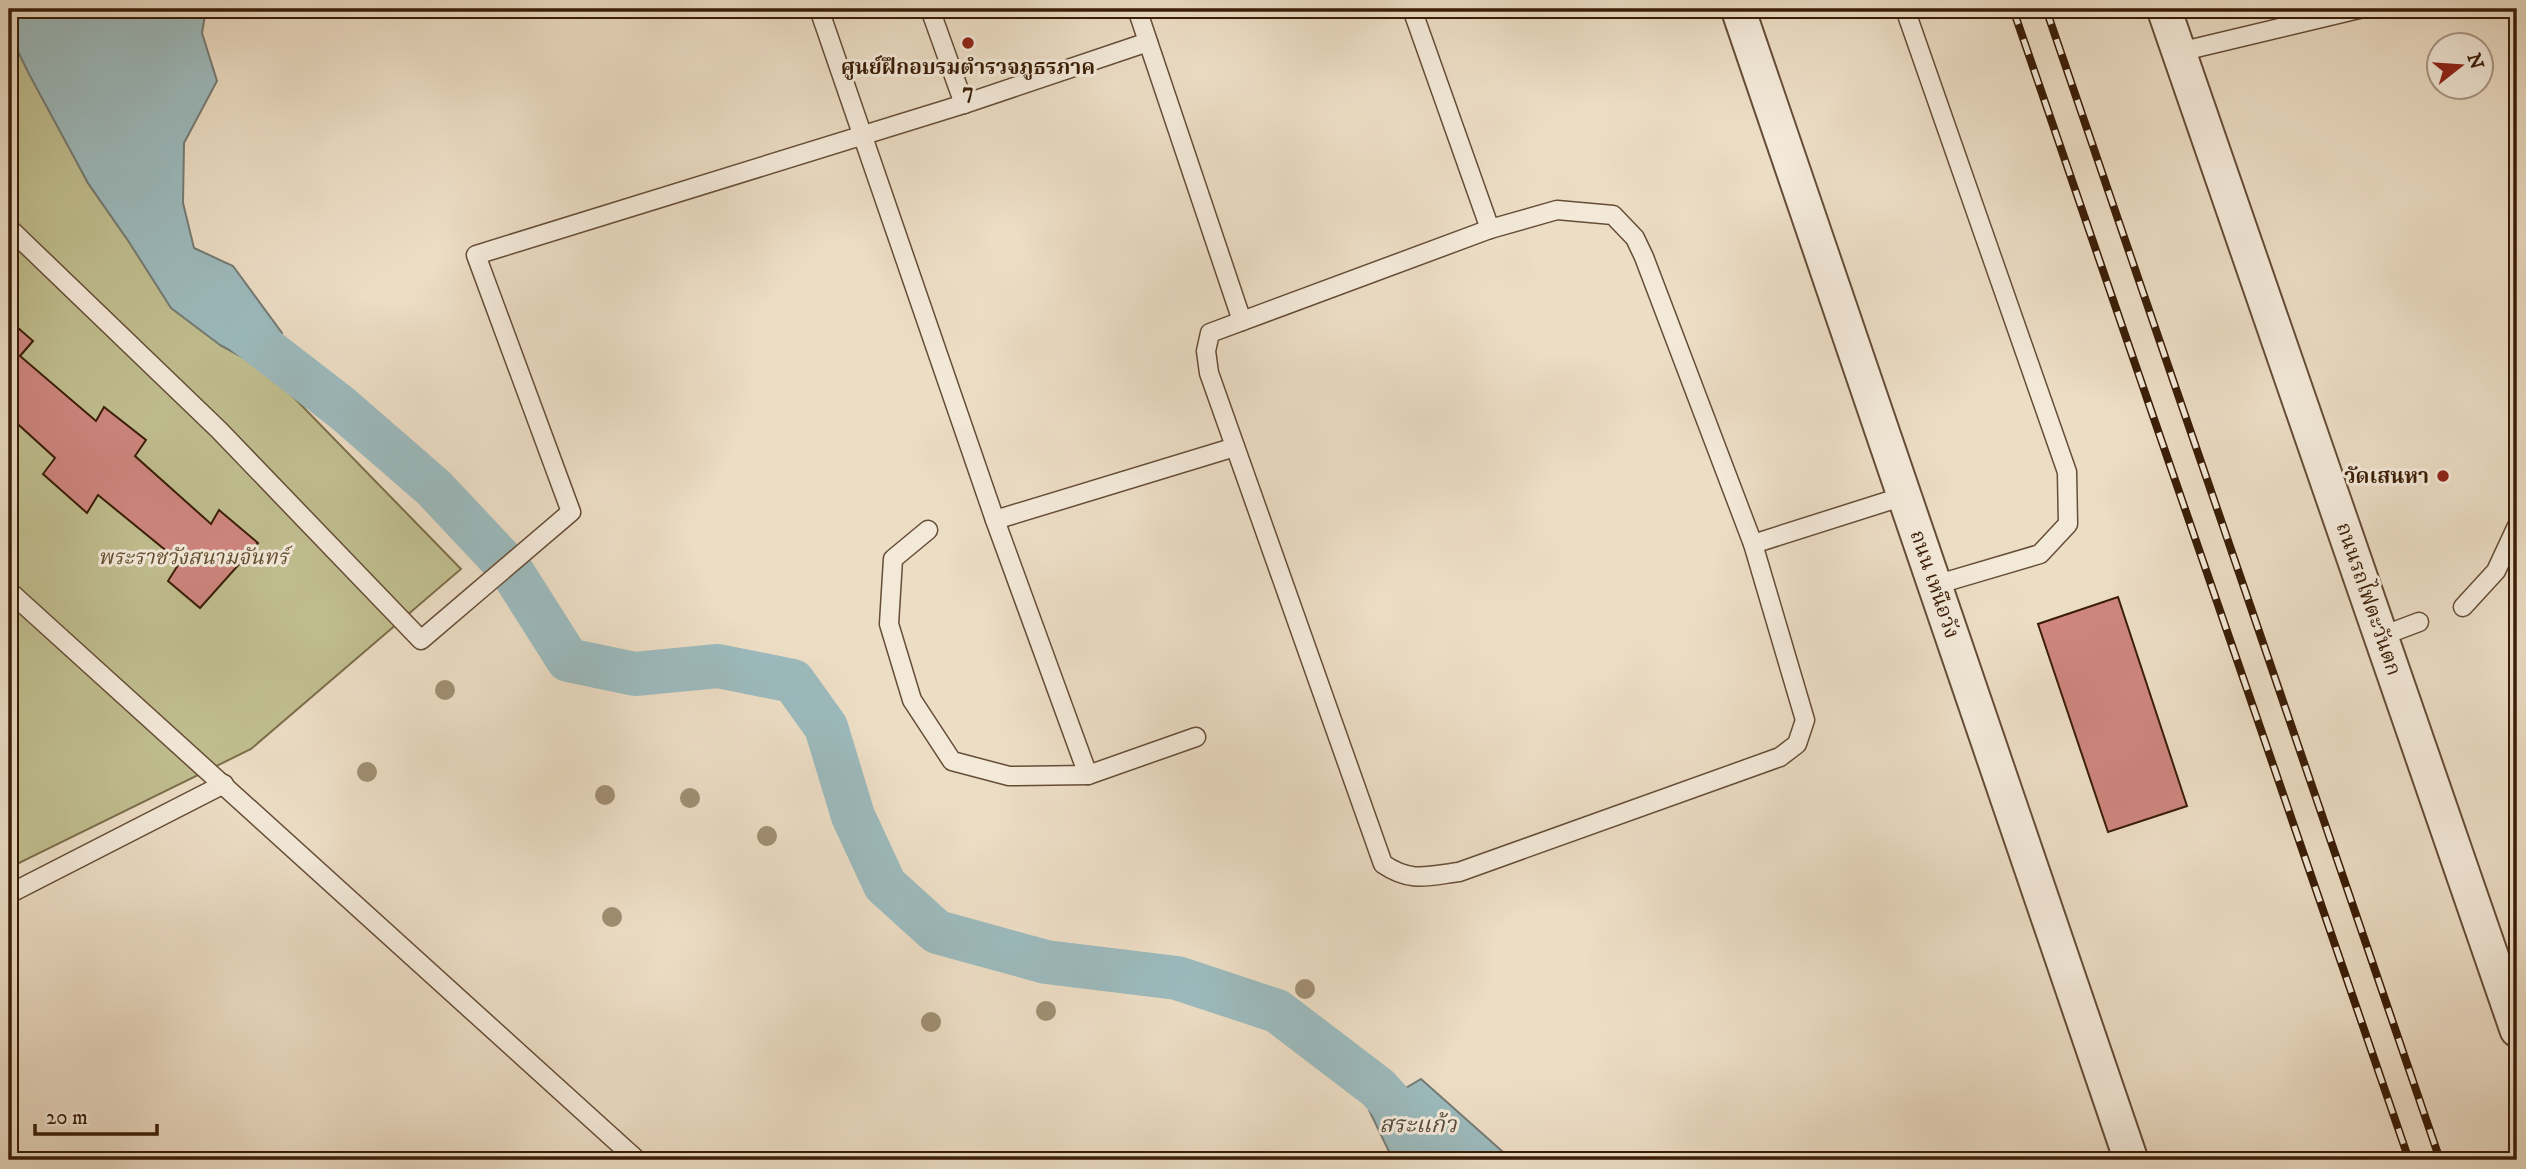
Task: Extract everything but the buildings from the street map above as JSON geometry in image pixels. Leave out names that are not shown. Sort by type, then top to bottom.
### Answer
[{"type":"street","name":"ถนน เหนือวัง","points":[[1738,9],[2131,1160]]},
{"type":"street","name":"ถนนรถไฟตะวันตก","points":[[2164,9],[2517,1030]]},
{"type":"lane","points":[[819,9],[995,520],[1088,775]]},
{"type":"lane","points":[[930,9],[964,104]]},
{"type":"lane","points":[[1137,9],[1242,321]]},
{"type":"lane","points":[[1412,9],[1490,229]]},
{"type":"lane","points":[[1905,9],[2067,472],[2068,524],[2040,554],[1935,585]]},
{"type":"lane","points":[[2179,52],[2359,9]]},
{"type":"lane","points":[[9,228],[219,430],[421,640],[571,512],[475,255],[964,104],[1148,42]]},
{"type":"lane","points":[[1556,210],[1613,215],[1635,238],[1753,544],[1805,720],[1797,744],[1780,757],[1459,872],[1417,878],[1398,874],[1383,864],[1209,373],[1206,351],[1210,333],[1490,229],[1556,210]]},
{"type":"lane","points":[[995,520],[1235,447]]},
{"type":"lane","points":[[1753,544],[1904,496]]},
{"type":"lane","points":[[2463,607],[2496,571],[2517,526]]},
{"type":"lane","points":[[929,530],[893,559],[889,624],[912,700],[952,761],[1009,776],[1088,775],[1196,737]]},
{"type":"lane","points":[[9,591],[637,1160]]},
{"type":"lane","points":[[2382,636],[2419,622]]},
{"type":"lane","points":[[9,894],[224,784]]},
{"type":"green space","name":"พระราชวังสนามจันทร์","points":[[9,33],[88,183],[127,239],[220,345],[268,371],[461,569],[251,749],[9,868]]},
{"type":"water","points":[[9,9],[206,9],[202,33],[217,81],[184,143],[183,203],[194,248],[233,266],[282,333],[268,371],[220,345],[171,308],[88,183],[9,33]]},
{"type":"water","name":"สระแก้ว","points":[[1421,1079],[1512,1160],[1393,1160],[1369,1110]]},
{"type":"waterway","points":[[230,316],[245,333],[342,408],[434,488],[511,570],[568,660],[635,674],[718,666],[793,681],[826,727],[853,816],[885,885],[937,932],[1046,962],[1177,978],[1277,1011],[1378,1088],[1443,1160]]},
{"type":"railway","points":[[2013,9],[2409,1160]]},
{"type":"railway","points":[[2046,9],[2440,1160]]},
{"type":"place","name":"ศูนย์ฝึกอบรมตำรวจภูธรภาค 7","points":[[968,43]]},
{"type":"place","name":"วัดเสนหา","points":[[2443,476]]}]
